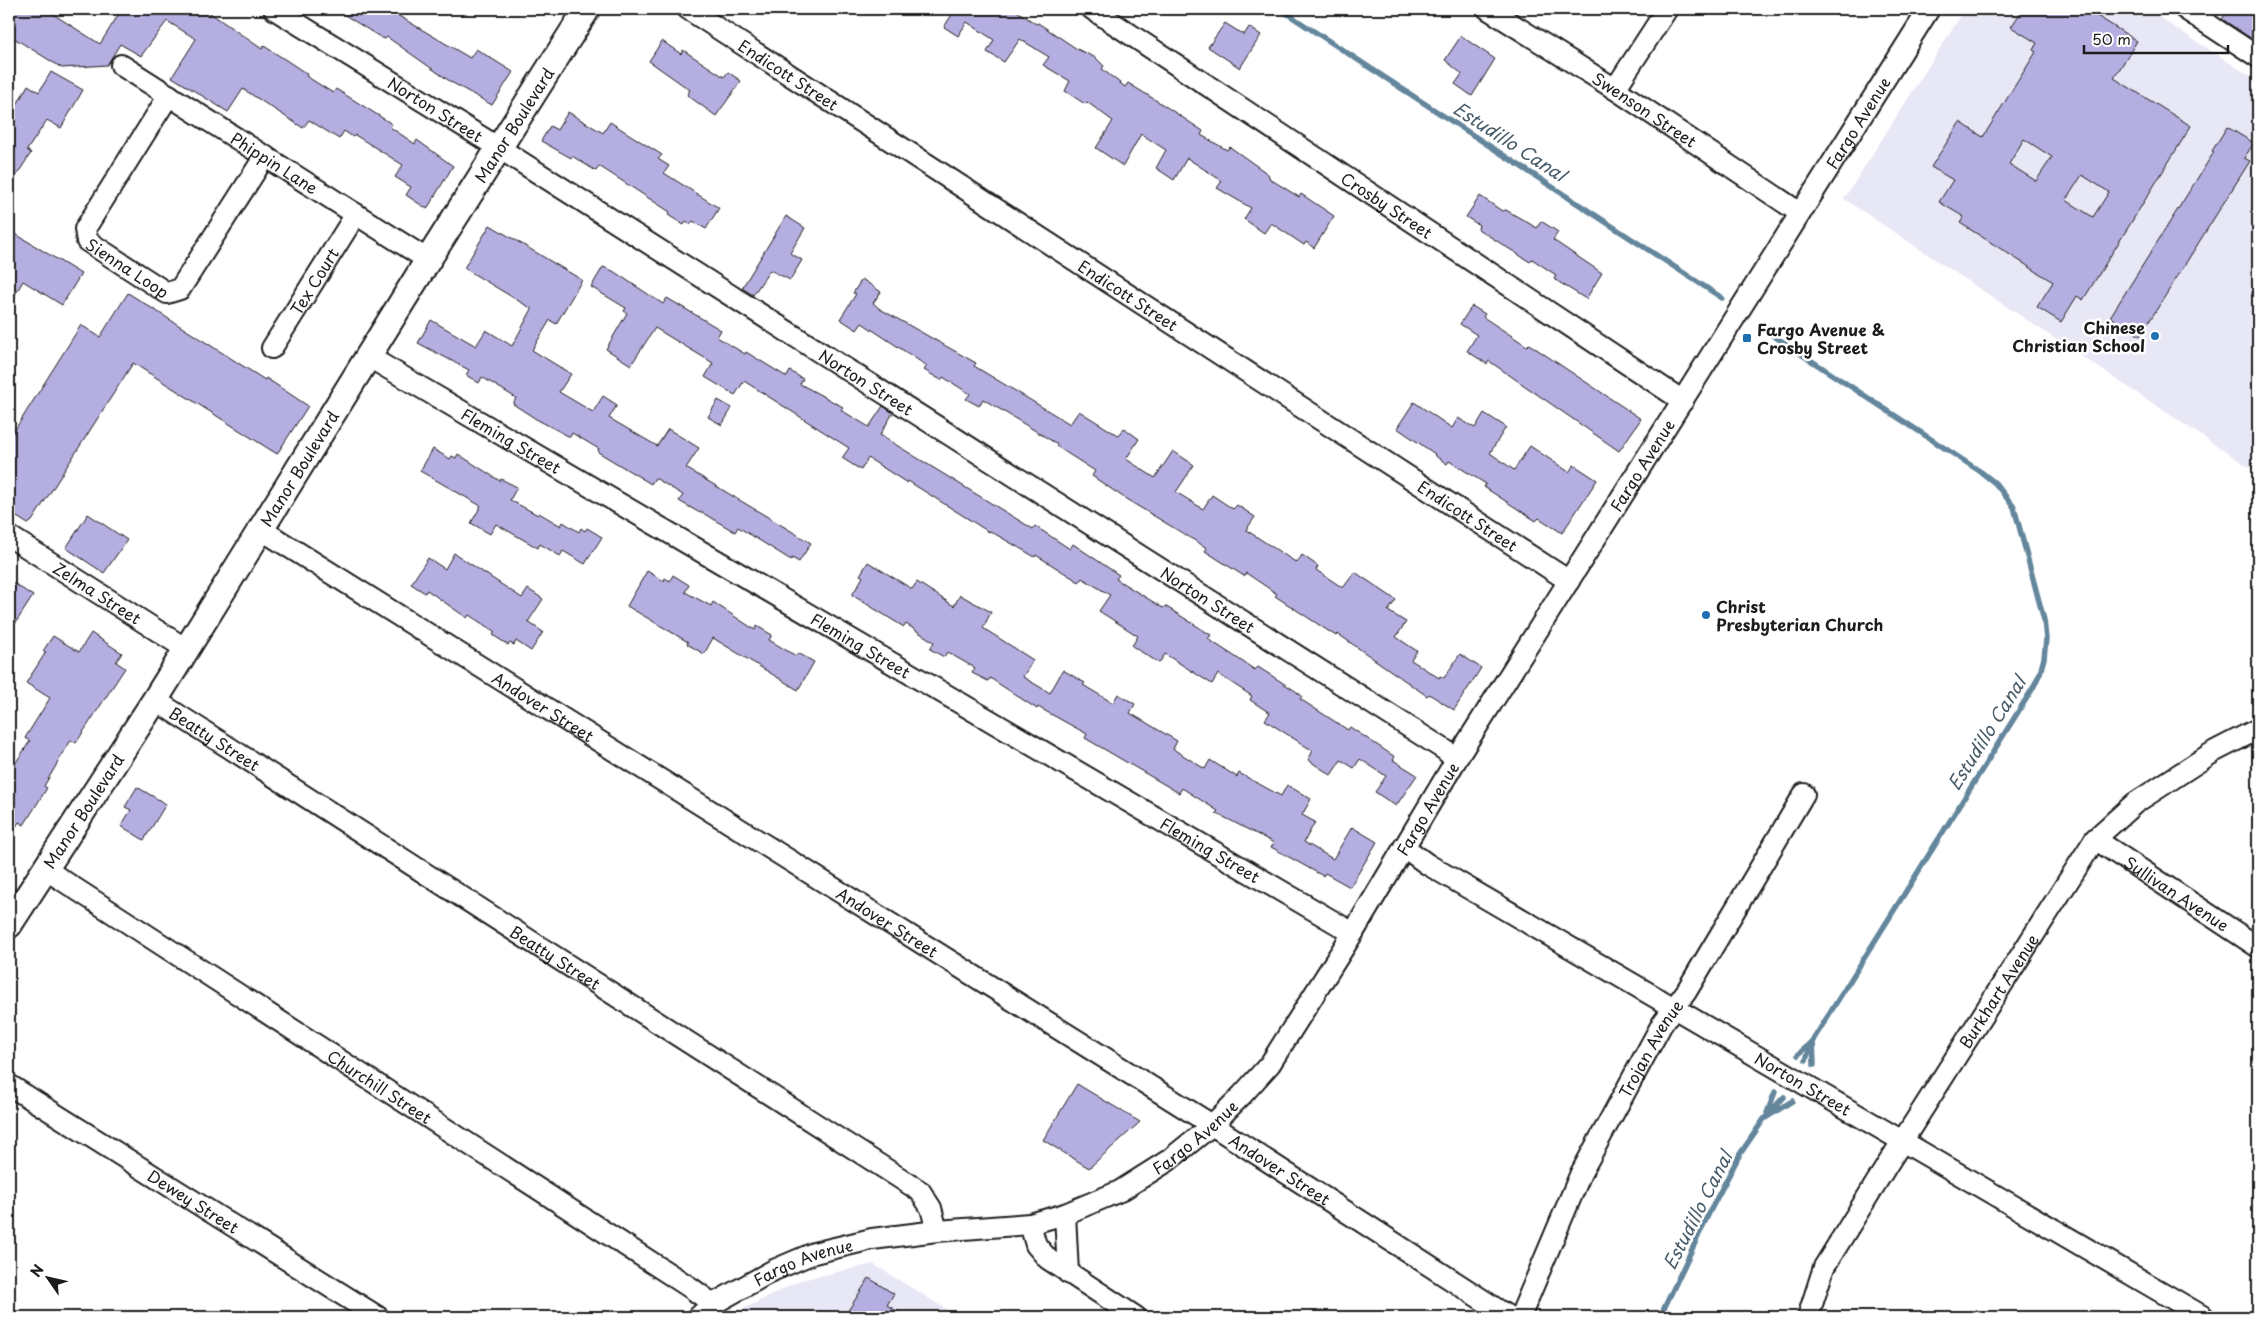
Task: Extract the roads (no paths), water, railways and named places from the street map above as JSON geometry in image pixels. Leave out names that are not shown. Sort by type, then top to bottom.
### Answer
[{"type":"street","name":"Norton Street","points":[[274,9],[499,148],[1445,750],[1456,760]]},
{"type":"street","name":"Manor Boulevard","points":[[9,925],[155,700],[428,260],[587,9]]},
{"type":"street","name":"Endicott Street","points":[[688,9],[1569,581]]},
{"type":"street","name":"Crosby Street","points":[[1092,9],[1683,401]]},
{"type":"street","name":"Swenson Street","points":[[1488,9],[1614,89],[1800,213]]},
{"type":"street","points":[[1614,89],[1667,9]]},
{"type":"street","name":"Fargo Avenue","points":[[698,1317],[713,1304],[774,1270],[814,1253],[872,1239],[937,1230],[1030,1224],[1066,1214],[1120,1191],[1169,1160],[1212,1125],[1270,1064],[1353,933],[1456,760],[1929,9]]},
{"type":"street","points":[[2185,9],[2258,57]]},
{"type":"street","name":"Phippin Lane","points":[[121,65],[428,260]]},
{"type":"street","name":"Sienna Loop","points":[[169,95],[85,229],[87,241],[167,293],[180,289],[265,156]]},
{"type":"street","name":"Tex Court","points":[[272,348],[356,214]]},
{"type":"street","name":"Fleming Street","points":[[369,357],[1353,933]]},
{"type":"street","name":"Andover Street","points":[[262,530],[1212,1125],[1508,1317]]},
{"type":"street","name":"Zelma Street","points":[[9,536],[186,648]]},
{"type":"street","name":"Beatty Street","points":[[155,700],[920,1190],[931,1208],[937,1230]]},
{"type":"street","name":"Burkhart Avenue","points":[[1808,1317],[1824,1267],[1902,1141],[2095,839],[2135,803],[2215,751],[2258,728]]},
{"type":"street","name":"Trojan Avenue","points":[[1520,1317],[1581,1173],[1672,1008],[1686,992],[1804,794]]},
{"type":"street","name":"Sullivan Avenue","points":[[2095,839],[2258,947]]},
{"type":"street","name":"Norton Street","points":[[1404,847],[1427,864],[1644,989],[1672,1008],[2204,1317]]},
{"type":"street","name":"Churchill Street","points":[[45,869],[713,1304]]},
{"type":"street","name":"Dewey Street","points":[[9,1085],[378,1317]]},
{"type":"street","points":[[1066,1214],[1068,1273]]},
{"type":"street","points":[[1030,1224],[1036,1245],[1048,1259],[1136,1317]]},
{"type":"waterway","name":"Estudillo Canal","points":[[1280,9],[1722,298]]},
{"type":"waterway","name":"Estudillo Canal","points":[[1760,327],[1995,483],[2014,507],[2044,620],[2046,639],[2044,658],[2033,688],[1813,1040],[1814,1065]]},
{"type":"waterway","name":"Estudillo Canal","points":[[1798,1055],[1813,1040]]},
{"type":"waterway","name":"Estudillo Canal","points":[[1806,1060],[1811,1044]]},
{"type":"waterway","name":"Estudillo Canal","points":[[1767,1113],[1775,1092]]},
{"type":"waterway","name":"Estudillo Canal","points":[[1769,1113],[1784,1097]]},
{"type":"waterway","name":"Estudillo Canal","points":[[1660,1317],[1710,1211],[1740,1154],[1764,1119],[1792,1101]]},
{"type":"place","name":"Chinese Christian School","points":[[2155,336]]},
{"type":"place","name":"Fargo Avenue & Crosby Street","points":[[1747,338]]},
{"type":"place","name":"Christ Presbyterian Church","points":[[1706,615]]}]
